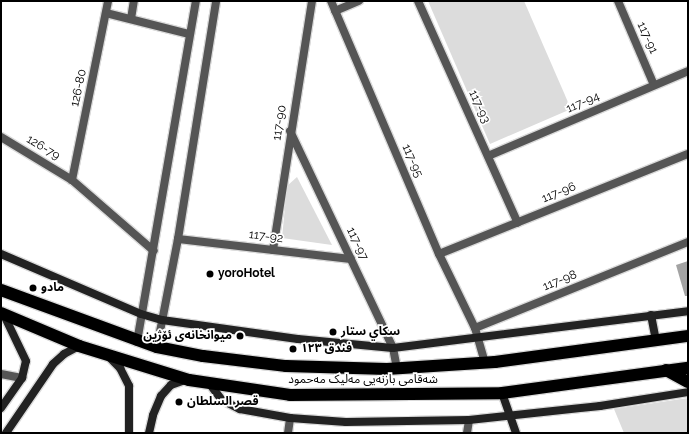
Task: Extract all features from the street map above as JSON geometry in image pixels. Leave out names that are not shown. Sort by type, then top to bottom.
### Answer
[{"type":"highway","name":"شەقامی بازنەیی مەلیک مەحمود","points":[[1,290],[137,342],[203,356],[286,366],[397,369],[485,363],[688,336]]},
{"type":"highway","name":"شەقامی بازنەیی مەلیک مەحمود","points":[[2,313],[79,346],[189,380],[290,395],[502,393],[688,368]]},
{"type":"highway","points":[[666,370],[688,382]]},
{"type":"main road","points":[[1,254],[141,314],[162,320],[298,339],[393,348],[479,339],[539,328],[688,311]]},
{"type":"main road","points":[[1,408],[22,378],[26,361],[2,313]]},
{"type":"main road","points":[[651,315],[656,341]]},
{"type":"main road","points":[[6,433],[53,364],[64,354],[79,346]]},
{"type":"main road","points":[[106,354],[120,368],[129,386],[129,433]]},
{"type":"main road","points":[[149,433],[155,408],[164,392],[175,383],[189,380]]},
{"type":"main road","points":[[209,383],[222,400],[234,407],[290,418],[361,422],[468,420],[600,406],[688,392]]},
{"type":"main road","points":[[502,393],[516,433]]},
{"type":"street","name":"126-80","points":[[72,180],[108,1]]},
{"type":"street","points":[[131,19],[134,1]]},
{"type":"street","points":[[137,342],[141,314],[154,251],[189,34],[196,1]]},
{"type":"street","points":[[157,347],[178,239],[216,1]]},
{"type":"street","name":"117-90","points":[[273,250],[290,131],[312,1]]},
{"type":"street","name":"117-95","points":[[330,1],[439,254],[475,328]]},
{"type":"street","points":[[335,11],[359,1]]},
{"type":"street","name":"117-93","points":[[418,1],[518,223]]},
{"type":"street","name":"117-91","points":[[618,1],[654,86]]},
{"type":"street","points":[[106,13],[189,34]]},
{"type":"street","name":"117-94","points":[[488,156],[688,71]]},
{"type":"street","name":"117-97","points":[[290,131],[393,348],[397,369]]},
{"type":"street","name":"126-79","points":[[1,137],[72,180],[154,251]]},
{"type":"street","name":"117-96","points":[[439,254],[688,154]]},
{"type":"street","name":"117-92","points":[[178,239],[351,259]]},
{"type":"street","name":"117-98","points":[[475,328],[688,242]]},
{"type":"street","points":[[475,328],[485,363]]},
{"type":"street","points":[[1,374],[22,378]]},
{"type":"street","points":[[288,433],[290,418]]},
{"type":"street","points":[[467,433],[468,420]]},
{"type":"shaded area","points":[[428,1],[524,1],[571,109],[490,144]]},
{"type":"shaded area","points":[[297,177],[332,245],[282,238],[287,186]]},
{"type":"shaded area","points":[[688,261],[688,296],[685,296],[676,265]]},
{"type":"shaded area","points":[[688,398],[688,433],[624,433],[614,409]]},
{"type":"place","name":"yoroHotel","points":[[210,274]]},
{"type":"place","name":"مادو","points":[[33,288]]},
{"type":"place","name":"سكاي ستار","points":[[333,332]]},
{"type":"place","name":"میوانخانەی ئۆژین","points":[[240,336]]},
{"type":"place","name":"فندق ١٢٣","points":[[293,349]]},
{"type":"place","name":"قصر السلطان","points":[[179,402]]}]
